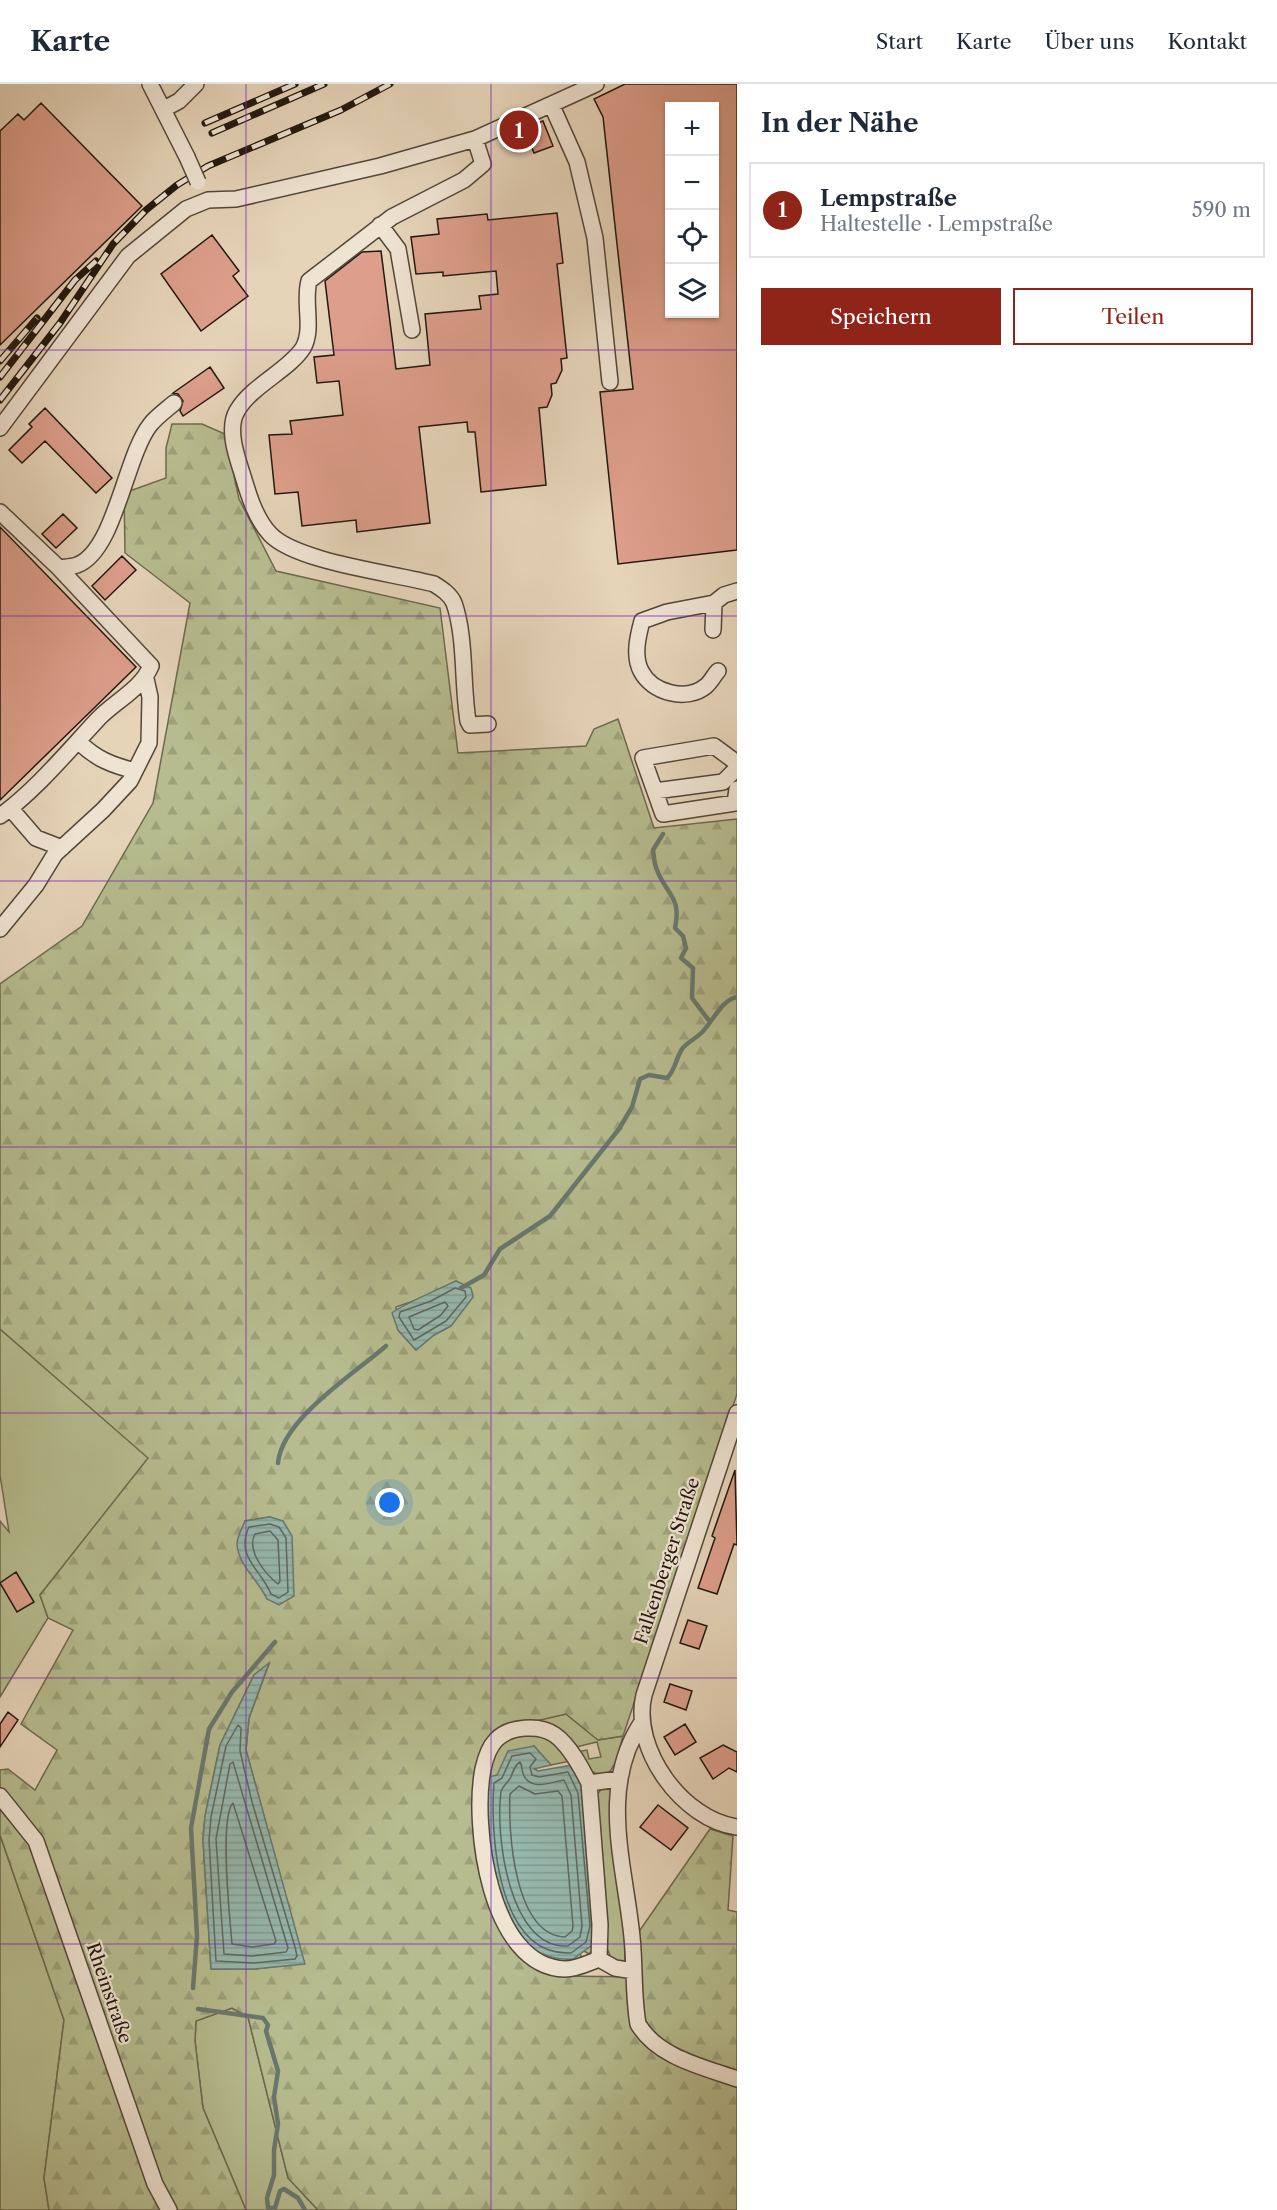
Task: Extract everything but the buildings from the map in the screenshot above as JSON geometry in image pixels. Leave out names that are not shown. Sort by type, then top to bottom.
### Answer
[{"type":"street","points":[[150,84],[208,200]]},
{"type":"street","points":[[164,109],[179,101],[196,84]]},
{"type":"street","points":[[0,428],[128,256],[173,218],[208,200],[236,199],[380,166],[476,139],[596,84]]},
{"type":"street","points":[[552,106],[577,162],[595,238],[610,382]]},
{"type":"street","points":[[476,139],[483,164],[464,180],[380,225],[309,281],[305,294],[307,335],[302,348],[244,401],[232,424],[237,458],[252,503],[269,534],[289,549],[313,557],[434,584],[447,593],[453,602],[458,624],[468,721],[470,725],[488,724]]},
{"type":"street","points":[[380,225],[398,249],[412,330]]},
{"type":"street","points":[[59,568],[78,565],[96,550],[111,523],[150,424],[174,403]]},
{"type":"street","points":[[0,512],[59,568],[151,666],[146,679],[100,717],[79,742],[5,812],[36,838],[62,848]]},
{"type":"street","points":[[718,671],[706,686],[693,692],[665,692],[649,682],[640,669],[636,644],[642,621],[667,612],[714,603],[724,595],[737,591]]},
{"type":"street","points":[[713,630],[714,603]]},
{"type":"street","points":[[0,929],[36,885],[55,854],[103,810],[135,771],[149,743],[150,697],[146,679]]},
{"type":"street","points":[[79,742],[90,754],[108,764],[135,771]]},
{"type":"street","points":[[737,763],[714,746],[643,758],[663,814],[735,803],[737,789]]},
{"type":"street","points":[[655,791],[723,782],[737,768]]},
{"type":"street","name":"Falkenberger Straße","points":[[642,1722],[644,1695],[737,1413]]},
{"type":"street","points":[[642,1722],[632,1737],[619,1779],[617,1832],[632,1938],[638,2024],[644,2036],[660,2048],[737,2079]]},
{"type":"street","points":[[642,1722],[656,1766],[671,1785],[711,1818],[737,1827]]},
{"type":"street","points":[[540,1728],[550,1732],[566,1746],[590,1783],[600,1925],[599,1959],[579,1967],[557,1968],[534,1958],[519,1945],[504,1922],[491,1888],[483,1855],[480,1821],[483,1769],[496,1739],[510,1732],[540,1728]]},
{"type":"street","points":[[590,1783],[619,1779]]},
{"type":"street","name":"Rheinstraße","points":[[0,1796],[36,1841],[155,2184],[169,2210]]},
{"type":"street","points":[[599,1959],[615,1968],[634,1971]]},
{"type":"green space","points":[[172,424],[202,424],[225,434],[239,499],[276,571],[440,608],[458,753],[586,746],[594,729],[618,719],[654,828],[737,819],[737,1394],[623,1736],[598,1740],[566,1714],[514,1726],[477,1766],[473,1814],[476,1852],[501,1931],[510,1945],[526,1961],[559,1976],[640,1977],[638,1933],[710,1829],[733,1836],[728,1910],[737,1912],[737,2210],[318,2210],[288,2178],[248,2017],[232,2008],[196,2021],[195,2041],[203,2108],[246,2210],[49,2210],[44,2178],[64,2020],[0,1835],[0,1770],[8,1769],[35,1790],[57,1750],[21,1724],[73,1630],[48,1618],[40,1595],[148,1458],[0,1329],[0,984],[82,926],[153,803],[190,603],[125,553],[124,493],[166,478],[166,448]],"holes":[[[456,1281],[473,1296],[451,1326],[434,1335],[416,1350],[398,1330],[396,1307],[428,1296]],[[270,1517],[267,1599],[262,1586],[242,1560],[245,1521]],[[269,1664],[249,1718],[246,1750],[304,1963],[253,1969],[211,1969],[203,1840],[205,1816],[220,1745],[254,1675]]]},
{"type":"green space","points":[[0,1329],[149,1458],[40,1595],[48,1618],[0,1697],[0,1521],[9,1532],[0,1475]]},
{"type":"green space","points":[[566,1714],[598,1740],[623,1736],[616,1762],[609,1773],[597,1774],[589,1770],[576,1752],[587,1750],[589,1759],[601,1757],[597,1742],[572,1748],[534,1721]]},
{"type":"green space","points":[[536,1733],[551,1739],[570,1761],[551,1765],[534,1746],[533,1768],[539,1772],[572,1765],[584,1791],[596,1796],[602,1788],[612,1789],[624,1915],[625,1963],[620,1964],[611,1958],[607,1948],[593,1949],[589,1954],[584,1951],[580,1954],[583,1959],[573,1962],[562,1961],[540,1953],[488,1777],[490,1766],[502,1744]]},
{"type":"green space","points":[[0,1835],[64,2020],[44,2178],[49,2210],[0,2210]]},
{"type":"green space","points":[[232,2008],[248,2017],[288,2178],[318,2210],[246,2210],[203,2108],[195,2041],[196,2021]]},
{"type":"water","points":[[456,1281],[471,1288],[473,1297],[451,1326],[434,1335],[416,1350],[398,1330],[392,1313]]},
{"type":"water","points":[[270,1517],[283,1521],[292,1536],[294,1596],[279,1605],[267,1599],[241,1559],[237,1544],[245,1521]]},
{"type":"water","points":[[269,1663],[249,1718],[246,1750],[305,1964],[253,1969],[211,1969],[203,1840],[205,1816],[220,1745],[254,1675]]},
{"type":"water","points":[[534,1746],[551,1765],[534,1769],[538,1771],[572,1765],[584,1791],[595,1936],[591,1946],[573,1959],[545,1955],[524,1941],[509,1919],[498,1892],[492,1861],[488,1831],[488,1777],[497,1775],[508,1751]]},
{"type":"waterway","points":[[663,834],[653,850],[655,865],[675,902],[677,918],[675,928],[683,936],[686,948],[681,958],[693,968],[692,998],[710,1022]]},
{"type":"waterway","points":[[461,1288],[484,1275],[500,1249],[550,1216],[619,1129],[632,1107],[640,1079],[649,1075],[667,1078],[682,1049],[702,1033],[727,1002],[737,997]]},
{"type":"waterway","points":[[278,1463],[283,1446],[292,1430],[306,1414],[339,1383],[386,1346]]},
{"type":"waterway","points":[[193,1988],[197,1936],[191,1828],[209,1729],[232,1692],[275,1642]]},
{"type":"waterway","points":[[198,2009],[263,2018],[268,2025],[266,2031],[278,2071],[274,2097],[278,2124],[274,2150],[274,2175],[267,2198],[268,2208],[275,2208],[280,2191],[284,2189],[298,2198],[305,2210]]},
{"type":"railway","points":[[205,123],[295,84]]},
{"type":"railway","points":[[212,133],[324,84]]},
{"type":"railway","points":[[0,400],[60,323],[113,244],[146,210],[177,185],[208,166],[341,110],[390,84]]},
{"type":"railway","points":[[0,377],[75,280],[96,261]]},
{"type":"railway","points":[[0,361],[37,318]]},
{"type":"place","name":"Lempstraße","points":[[519,130]]}]
